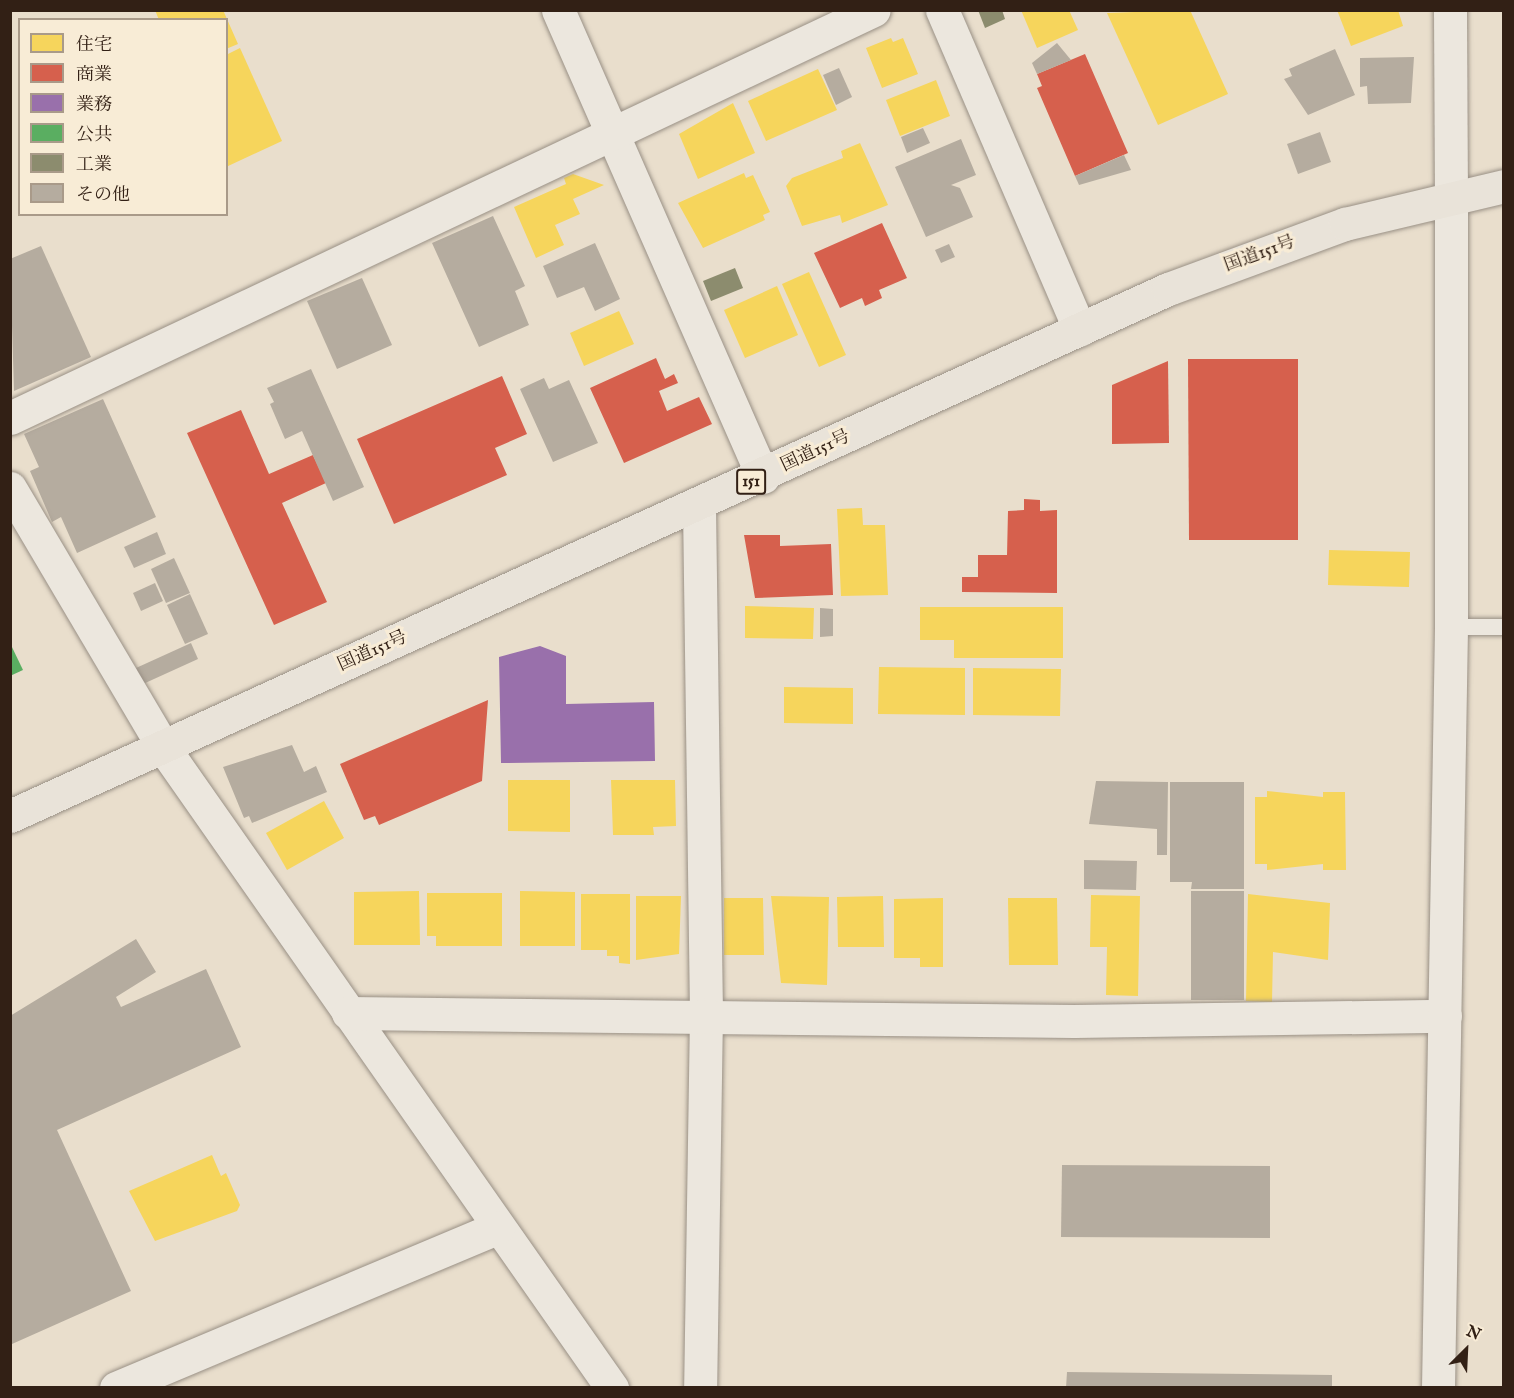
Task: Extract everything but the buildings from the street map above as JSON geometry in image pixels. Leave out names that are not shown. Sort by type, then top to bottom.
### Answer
[{"type":"highway","name":"国道151号","points":[[10,816],[763,477],[1168,288],[1345,224],[1451,196],[1503,186]]},
{"type":"street","points":[[558,10],[614,133],[763,477]]},
{"type":"street","points":[[10,418],[874,10]]},
{"type":"street","points":[[942,10],[1080,330]]},
{"type":"street","points":[[1438,1388],[1451,627],[1450,10]]},
{"type":"street","points":[[10,488],[163,747],[612,1388]]},
{"type":"street","points":[[699,506],[706,1014],[700,1388]]},
{"type":"street","points":[[348,1013],[706,1014],[1074,1021],[1445,1016]]},
{"type":"street","points":[[116,1388],[499,1227]]},
{"type":"lane","points":[[1451,627],[1503,627]]}]
